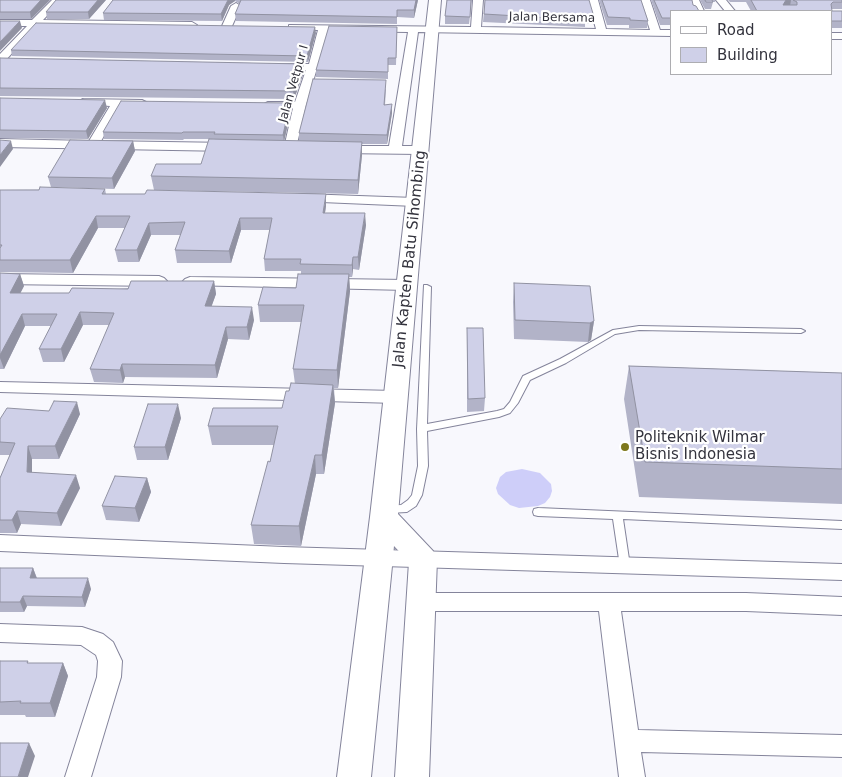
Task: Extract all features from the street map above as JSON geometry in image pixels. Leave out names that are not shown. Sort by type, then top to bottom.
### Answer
[{"type":"street","points":[[3,61],[33,24],[57,0]]},
{"type":"street","name":"Jalan Kapten Batu Sihombing","points":[[354,777],[396,397],[417,286],[415,202],[420,150],[423,28],[435,0]]},
{"type":"street","points":[[476,29],[478,0]]},
{"type":"street","points":[[593,0],[602,31]]},
{"type":"street","points":[[644,0],[656,32]]},
{"type":"street","points":[[0,23],[222,26],[236,6]]},
{"type":"street","points":[[93,24],[103,12]]},
{"type":"street","name":"Jalan Bersama","points":[[285,27],[670,33]]},
{"type":"street","name":"Jalan Vetpur I","points":[[290,148],[300,105],[313,82],[314,67],[324,28]]},
{"type":"street","points":[[395,150],[399,84],[423,28]]},
{"type":"street","points":[[274,66],[314,67]]},
{"type":"street","points":[[68,102],[152,103]]},
{"type":"street","points":[[93,145],[117,103]]},
{"type":"street","points":[[261,105],[300,105]]},
{"type":"street","points":[[0,143],[243,147]]},
{"type":"street","points":[[328,149],[420,150]]},
{"type":"street","points":[[289,198],[415,202]]},
{"type":"street","points":[[0,279],[417,286]]},
{"type":"street","points":[[0,387],[396,397]]},
{"type":"street","points":[[384,513],[423,559],[412,777]]},
{"type":"street","points":[[0,543],[842,572]]},
{"type":"street","points":[[422,602],[746,602],[842,606]]},
{"type":"street","points":[[610,602],[632,777]]},
{"type":"street","points":[[0,633],[82,636],[95,641],[105,649],[110,661],[109,677],[78,777]]},
{"type":"street","points":[[628,741],[842,746]]},
{"type":"lane","points":[[384,513],[408,506],[416,495],[423,466],[417,286]]},
{"type":"lane","points":[[422,429],[507,411],[514,403],[526,378],[553,366],[613,332],[622,329],[801,331]]},
{"type":"lane","points":[[538,512],[618,517],[842,525]]},
{"type":"lane","points":[[618,517],[625,566]]},
{"type":"shaded area","points":[[522,469],[540,473],[551,484],[552,491],[545,503],[538,506],[519,508],[510,505],[498,494],[496,488],[500,477],[506,472]]},
{"type":"building","points":[[0,0],[41,0],[30,12],[0,12]]},
{"type":"building","points":[[56,0],[98,0],[88,12],[46,12]]},
{"type":"building","points":[[113,0],[228,0],[221,14],[103,13]]},
{"type":"building","points":[[241,0],[416,0],[414,10],[397,10],[397,17],[235,14]]},
{"type":"building","points":[[447,0],[471,0],[470,17],[445,16]]},
{"type":"building","points":[[485,0],[589,0],[594,17],[585,17],[585,20],[484,14]]},
{"type":"building","points":[[602,0],[641,0],[648,21],[608,17]]},
{"type":"building","points":[[654,0],[692,0],[693,5],[698,10],[670,10],[670,18],[662,18]]},
{"type":"building","points":[[751,0],[786,0],[783,5],[797,5],[797,2],[793,0],[842,0],[842,2],[833,2],[831,4],[832,10],[756,10]]},
{"type":"building","points":[[832,11],[842,11],[842,21],[832,21]]},
{"type":"building","points":[[0,21],[20,21],[0,42]]},
{"type":"building","points":[[36,23],[315,27],[307,56],[11,50]]},
{"type":"building","points":[[329,26],[397,27],[396,58],[388,58],[388,72],[316,70]]},
{"type":"building","points":[[0,58],[304,64],[293,91],[0,88]]},
{"type":"building","points":[[313,79],[386,80],[384,105],[392,104],[387,135],[299,133]]},
{"type":"building","points":[[0,98],[105,100],[86,131],[0,130]]},
{"type":"building","points":[[121,101],[290,103],[283,135],[214,134],[215,132],[103,132]]},
{"type":"building","points":[[209,139],[362,142],[358,180],[151,176],[156,164],[201,164]]},
{"type":"building","points":[[0,140],[11,141],[0,155]]},
{"type":"building","points":[[70,140],[133,141],[112,178],[48,177]]},
{"type":"building","points":[[40,187],[105,189],[102,194],[145,194],[147,190],[326,194],[323,213],[365,213],[358,257],[353,257],[352,265],[300,264],[301,259],[264,259],[272,218],[240,218],[229,251],[175,250],[185,222],[149,223],[137,250],[115,250],[130,216],[96,216],[70,260],[0,260],[0,248],[2,245],[0,245],[0,190],[39,190]]},
{"type":"building","points":[[0,273],[20,274],[10,293],[69,293],[72,288],[128,289],[131,281],[214,281],[205,306],[252,307],[247,327],[226,327],[215,365],[122,364],[120,370],[90,369],[114,313],[80,312],[61,349],[39,349],[57,314],[22,314],[0,355]]},
{"type":"building","points":[[298,274],[349,274],[337,370],[293,369],[304,305],[258,305],[263,287],[296,288]]},
{"type":"building","points":[[514,283],[590,286],[594,321],[590,323],[515,320]]},
{"type":"building","points":[[467,328],[483,328],[485,398],[468,399]]},
{"type":"building","points":[[629,366],[842,373],[842,469],[645,462]]},
{"type":"building","points":[[291,383],[333,385],[322,455],[315,455],[299,526],[251,525],[268,461],[270,462],[278,426],[208,426],[213,408],[282,408],[286,391],[289,391]]},
{"type":"building","points":[[54,401],[77,402],[55,446],[28,446],[27,472],[76,475],[57,513],[17,511],[12,520],[0,520],[0,478],[15,443],[0,442],[0,419],[7,408],[49,411]]},
{"type":"building","points":[[148,404],[178,404],[165,447],[134,447]]},
{"type":"building","points":[[115,476],[147,478],[135,508],[102,506]]},
{"type":"building","points":[[0,568],[33,568],[30,578],[88,578],[82,597],[23,596],[20,602],[0,602]]},
{"type":"building","points":[[0,661],[63,663],[50,703],[0,702]]},
{"type":"building","points":[[0,743],[29,743],[18,777],[0,777]]},
{"type":"place","name":"Politeknik Wilmar Bisnis Indonesia","points":[[625,447]]}]
